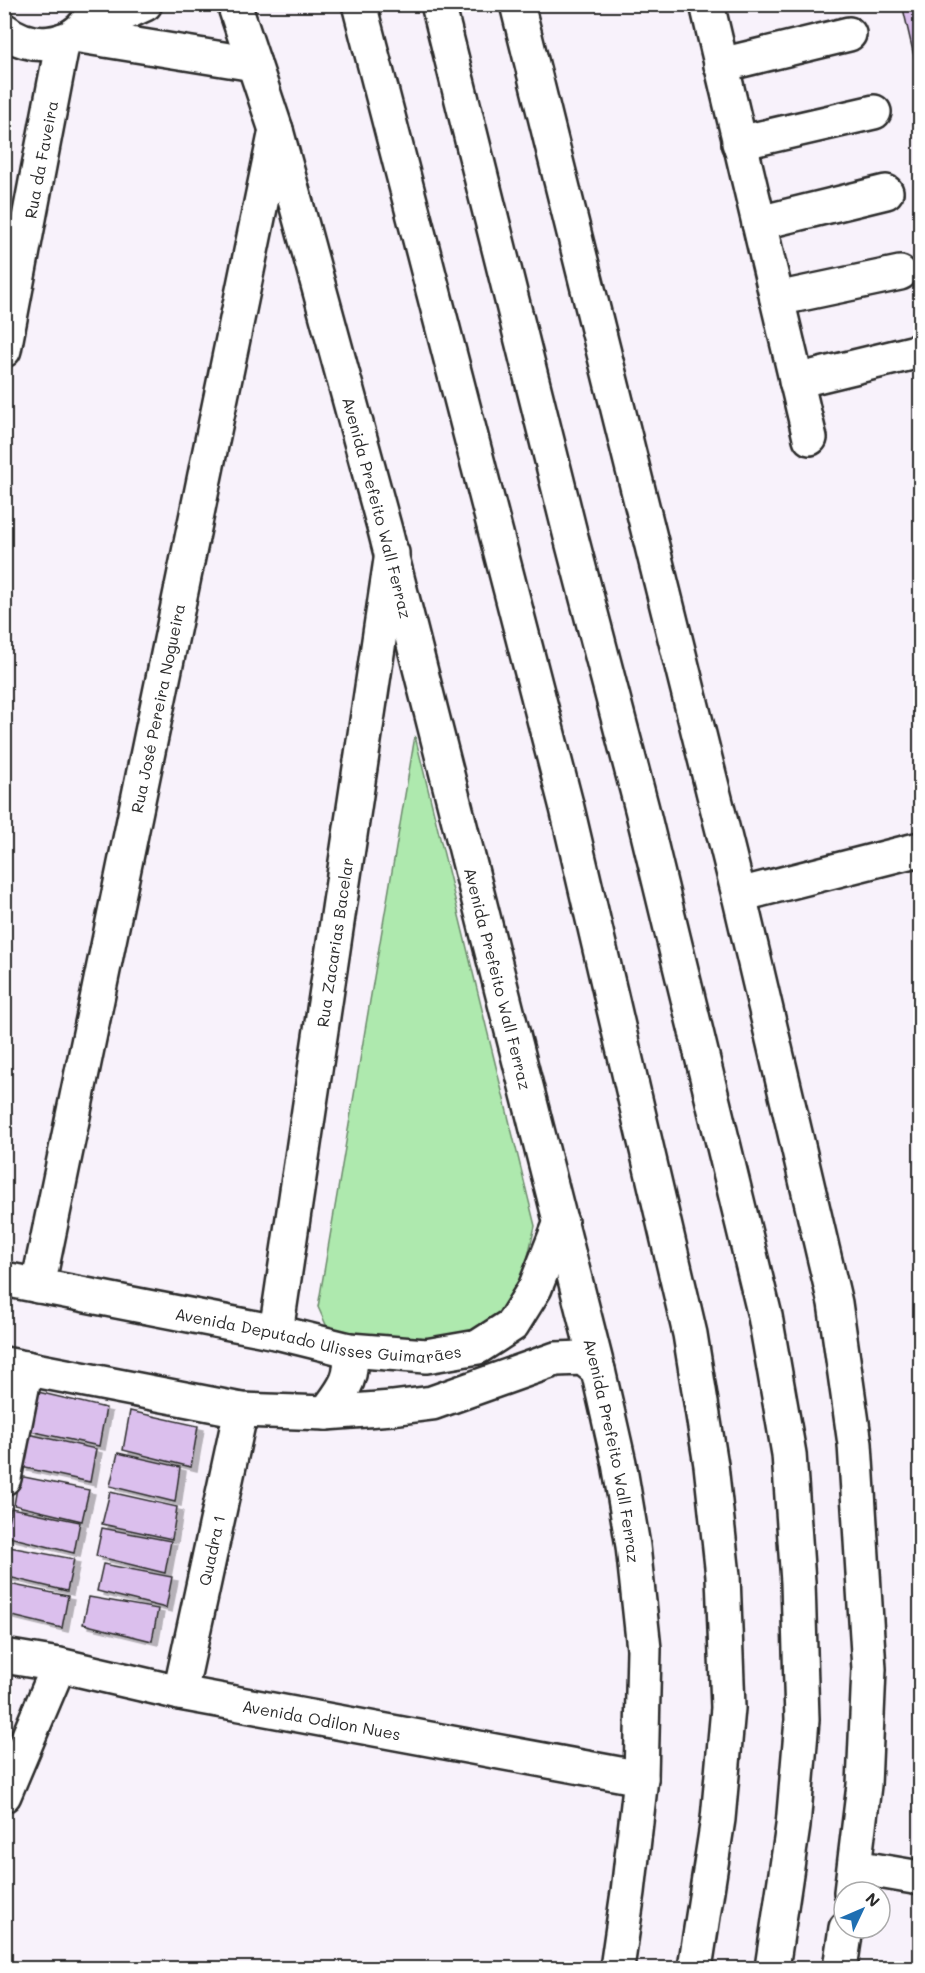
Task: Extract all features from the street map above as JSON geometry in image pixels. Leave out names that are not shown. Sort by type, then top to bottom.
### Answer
[{"type":"main road","points":[[12,40],[51,44],[79,27],[121,15],[145,4]]},
{"type":"main road","name":"Avenida Prefeito Wall Ferraz","points":[[234,4],[276,130],[392,553],[598,1370],[619,1463],[633,1546],[644,1649],[641,1778],[617,1968]]},
{"type":"main road","points":[[517,4],[739,895],[835,1303],[855,1444],[869,1669],[864,1785],[853,1879],[921,1878]]},
{"type":"main road","points":[[707,4],[810,438]]},
{"type":"main road","points":[[440,10],[572,542],[645,820],[765,1316],[789,1454],[798,1582],[802,1720],[793,1826],[772,1968]]},
{"type":"main road","points":[[361,13],[567,808],[690,1334],[711,1465],[723,1576],[728,1708],[718,1820],[695,1968]]},
{"type":"main road","points":[[79,27],[254,64]]},
{"type":"main road","name":"Rua da Faveira","points":[[4,350],[79,27]]},
{"type":"main road","points":[[722,65],[849,34]]},
{"type":"main road","points":[[740,143],[874,112]]},
{"type":"main road","name":"Rua José Pereira Nogueira","points":[[38,1286],[276,130]]},
{"type":"main road","points":[[759,223],[886,192]]},
{"type":"main road","points":[[777,299],[900,273]]},
{"type":"main road","points":[[796,381],[921,351]]},
{"type":"main road","name":"Rua Zacarias Bacelar","points":[[276,1332],[392,553]]},
{"type":"main road","points":[[739,895],[921,849]]},
{"type":"main road","name":"Avenida Deputado Ulisses Guimarães","points":[[4,1279],[276,1332],[349,1350],[426,1356],[478,1347],[512,1325],[535,1288],[561,1222]]},
{"type":"main road","points":[[326,1413],[344,1389],[350,1373],[349,1350]]},
{"type":"main road","points":[[4,1478],[15,1366],[241,1410],[326,1413],[432,1403],[556,1359],[583,1358],[598,1370]]},
{"type":"main road","name":"Quadra 1","points":[[180,1693],[241,1410]]},
{"type":"main road","name":"Avenida Odilon Nues","points":[[4,1656],[59,1665],[180,1693],[641,1778]]},
{"type":"main road","points":[[4,1795],[59,1665]]},
{"type":"main road","points":[[840,1968],[844,1940]]},
{"type":"green space","points":[[415,736],[535,1226],[519,1295],[495,1326],[449,1339],[332,1338],[318,1307]]},
{"type":"building","points":[[902,4],[920,4],[920,82]]},
{"type":"building","points":[[38,1392],[106,1408],[99,1446],[30,1431]]},
{"type":"building","points":[[130,1411],[198,1426],[191,1467],[123,1450]]},
{"type":"building","points":[[28,1434],[96,1449],[90,1482],[21,1467]]},
{"type":"building","points":[[118,1453],[180,1467],[175,1502],[110,1486]]},
{"type":"building","points":[[19,1476],[89,1490],[82,1521],[14,1505]]},
{"type":"building","points":[[110,1492],[177,1507],[172,1539],[102,1524]]},
{"type":"building","points":[[11,1508],[80,1522],[74,1553],[5,1536]]},
{"type":"building","points":[[102,1528],[171,1541],[165,1573],[96,1556]]},
{"type":"building","points":[[4,1546],[74,1559],[67,1591],[4,1576]]},
{"type":"building","points":[[103,1564],[172,1577],[166,1608],[97,1591]]},
{"type":"building","points":[[4,1583],[68,1596],[62,1628],[4,1614]]},
{"type":"building","points":[[89,1597],[158,1609],[152,1641],[83,1624]]}]
